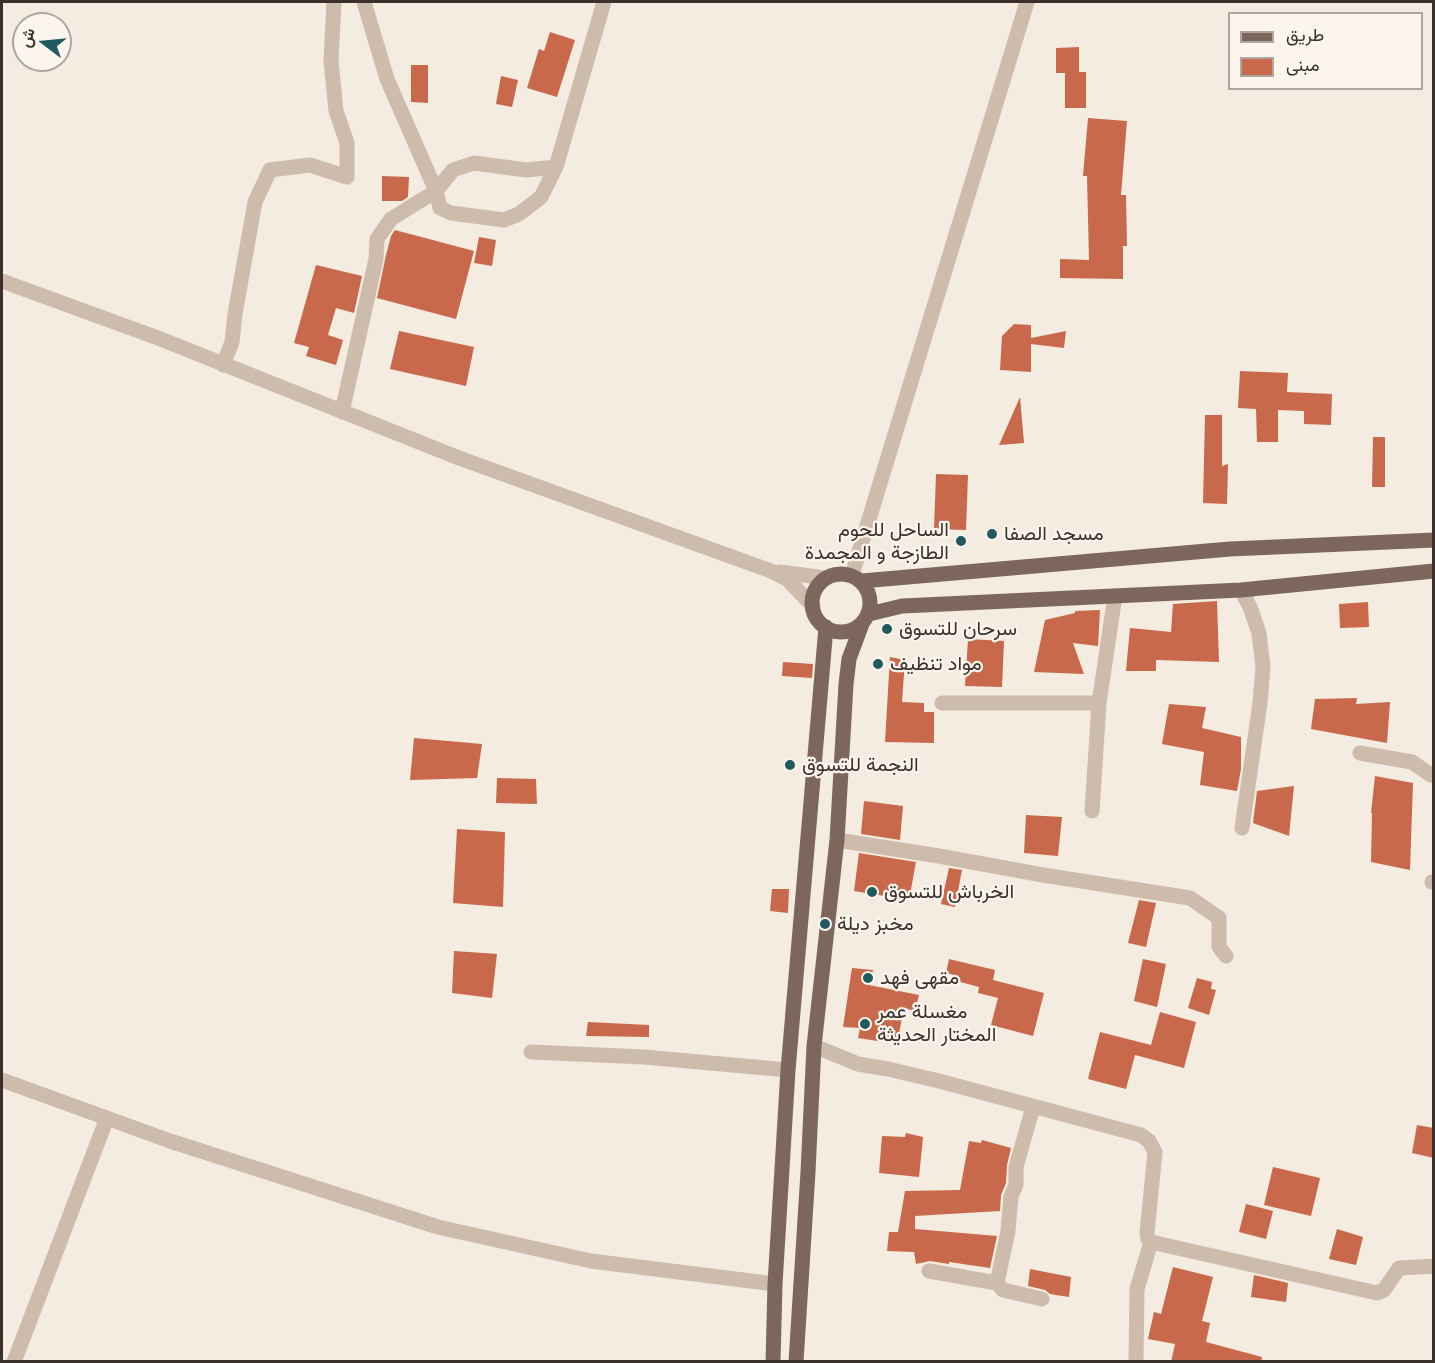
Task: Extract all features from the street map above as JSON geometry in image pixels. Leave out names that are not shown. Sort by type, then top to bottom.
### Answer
[{"type":"main road","points":[[1434,540],[1230,549],[857,578],[841,573],[826,578],[816,589],[813,606],[819,622],[838,632],[850,631],[865,619],[902,606],[1241,590],[1434,571]]},
{"type":"main road","points":[[796,1362],[814,1046],[837,840],[846,684],[849,659],[865,619],[869,595],[857,578]]},
{"type":"main road","points":[[772,1362],[788,1070],[826,627]]},
{"type":"street","points":[[224,365],[232,342],[255,202],[270,171],[310,165],[347,177],[347,143],[336,111],[331,61],[334,2]]},
{"type":"street","points":[[364,2],[387,79],[436,191],[440,208],[451,213],[504,220],[519,214],[541,196],[556,167],[604,2]]},
{"type":"street","points":[[857,578],[1027,2]]},
{"type":"street","points":[[342,412],[376,259],[378,239],[391,219],[436,191],[453,170],[474,163],[526,170],[556,167]]},
{"type":"street","points":[[2,281],[224,365],[459,458],[771,571],[787,579],[813,606]]},
{"type":"street","points":[[771,571],[826,578]]},
{"type":"street","points":[[1241,590],[1259,633],[1263,667],[1242,828]]},
{"type":"street","points":[[1092,811],[1099,703],[1115,597]]},
{"type":"street","points":[[942,703],[1099,703]]},
{"type":"street","points":[[1360,753],[1412,762],[1431,775],[1434,774]]},
{"type":"street","points":[[837,840],[1190,898],[1219,918],[1219,947],[1226,956]]},
{"type":"street","points":[[814,1046],[858,1064],[899,1071],[1141,1135],[1149,1141],[1155,1152],[1147,1233],[1151,1242],[1377,1293],[1384,1290],[1399,1268],[1434,1266]]},
{"type":"street","points":[[531,1052],[644,1057],[788,1070]]},
{"type":"street","points":[[2,1080],[170,1141],[438,1227],[591,1261],[775,1284]]},
{"type":"street","points":[[997,1283],[1008,1231],[1011,1196],[1016,1185],[1016,1167],[1034,1107]]},
{"type":"street","points":[[14,1362],[107,1118]]},
{"type":"street","points":[[1136,1359],[1137,1289],[1151,1242]]},
{"type":"street","points":[[929,1271],[997,1283],[1003,1290],[1042,1299]]},
{"type":"building","points":[[550,32],[575,40],[557,97],[527,88],[539,49],[544,51]]},
{"type":"building","points":[[1079,47],[1079,72],[1086,72],[1086,108],[1065,108],[1065,73],[1056,73],[1056,48]]},
{"type":"building","points":[[411,65],[428,65],[428,103],[411,102]]},
{"type":"building","points":[[501,76],[518,80],[512,107],[496,104]]},
{"type":"building","points":[[1088,118],[1127,121],[1121,195],[1126,195],[1127,246],[1123,246],[1123,279],[1060,278],[1060,259],[1089,260],[1087,176],[1083,176]]},
{"type":"building","points":[[382,176],[409,177],[408,197],[402,201],[382,201]]},
{"type":"building","points":[[395,230],[474,251],[456,319],[377,298],[391,236]]},
{"type":"building","points":[[479,237],[496,240],[492,266],[474,263]]},
{"type":"building","points":[[316,265],[362,276],[354,313],[336,308],[328,335],[343,340],[336,365],[306,356],[309,347],[294,343]]},
{"type":"building","points":[[1014,324],[1031,325],[1031,338],[1066,331],[1064,348],[1031,344],[1031,372],[1000,370],[1002,336]]},
{"type":"building","points":[[399,331],[474,347],[466,386],[390,369]]},
{"type":"building","points":[[1240,371],[1288,373],[1287,392],[1332,394],[1331,425],[1304,424],[1304,411],[1278,410],[1278,442],[1257,442],[1256,409],[1238,408]]},
{"type":"building","points":[[1020,397],[1024,443],[999,445]]},
{"type":"building","points":[[1205,415],[1222,415],[1222,466],[1228,464],[1227,504],[1203,503]]},
{"type":"building","points":[[1373,437],[1385,437],[1385,487],[1372,487]]},
{"type":"building","points":[[936,474],[968,475],[966,530],[934,529]]},
{"type":"building","points":[[1217,601],[1219,662],[1156,660],[1156,671],[1126,671],[1130,628],[1171,632],[1173,604]]},
{"type":"building","points":[[1368,602],[1369,627],[1340,628],[1339,604]]},
{"type":"building","points":[[1100,610],[1098,646],[1073,643],[1084,674],[1034,672],[1045,620],[1075,613],[1075,611]]},
{"type":"building","points":[[968,639],[1004,641],[1002,687],[965,686]]},
{"type":"building","points":[[890,657],[905,660],[902,702],[924,703],[924,712],[934,712],[934,743],[885,742]]},
{"type":"building","points":[[783,662],[813,664],[812,678],[782,676]]},
{"type":"building","points":[[1357,698],[1356,704],[1390,702],[1387,743],[1311,729],[1315,699]]},
{"type":"building","points":[[1169,704],[1206,707],[1202,728],[1241,737],[1241,769],[1237,791],[1200,785],[1204,752],[1162,744]]},
{"type":"building","points":[[414,738],[482,744],[477,778],[410,780]]},
{"type":"building","points":[[1375,776],[1413,783],[1410,870],[1371,862],[1371,813]]},
{"type":"building","points":[[497,778],[536,779],[537,804],[496,803]]},
{"type":"building","points":[[1294,786],[1289,836],[1253,823],[1257,791]]},
{"type":"building","points":[[864,801],[903,806],[900,840],[861,834]]},
{"type":"building","points":[[1026,815],[1062,817],[1058,856],[1024,853]]},
{"type":"building","points":[[457,829],[505,832],[503,907],[453,903]]},
{"type":"building","points":[[859,853],[916,862],[909,900],[854,891]]},
{"type":"building","points":[[949,868],[962,870],[955,907],[941,904]]},
{"type":"building","points":[[772,889],[789,889],[788,913],[770,911]]},
{"type":"building","points":[[1139,900],[1156,903],[1146,947],[1128,943]]},
{"type":"building","points":[[454,951],[497,954],[492,998],[452,993]]},
{"type":"building","points":[[949,959],[995,970],[993,980],[1044,993],[1033,1036],[991,1025],[998,998],[978,993],[979,987],[953,980],[954,975],[946,973]]},
{"type":"building","points":[[1143,959],[1166,964],[1157,1007],[1134,1001]]},
{"type":"building","points":[[852,968],[873,970],[869,985],[919,995],[915,1011],[904,1008],[897,1044],[858,1038],[860,1028],[843,1027]]},
{"type":"building","points":[[1197,978],[1212,982],[1211,989],[1216,990],[1209,1015],[1188,1008]]},
{"type":"building","points":[[1160,1012],[1196,1022],[1184,1068],[1135,1055],[1126,1089],[1088,1079],[1100,1032],[1151,1045]]},
{"type":"building","points":[[588,1022],[649,1025],[649,1037],[586,1036]]},
{"type":"building","points":[[1417,1125],[1434,1128],[1434,1158],[1412,1153]]},
{"type":"building","points":[[906,1133],[923,1137],[919,1177],[879,1173],[882,1136],[905,1137]]},
{"type":"building","points":[[982,1140],[1011,1148],[1000,1211],[915,1216],[915,1229],[997,1236],[990,1268],[949,1262],[949,1264],[930,1261],[916,1264],[914,1252],[887,1251],[889,1232],[898,1232],[905,1191],[960,1190],[969,1141],[981,1143]]},
{"type":"building","points":[[1273,1167],[1320,1178],[1311,1216],[1264,1205]]},
{"type":"building","points":[[1246,1204],[1273,1211],[1266,1239],[1239,1232]]},
{"type":"building","points":[[1337,1229],[1363,1237],[1356,1265],[1329,1259]]},
{"type":"building","points":[[1173,1267],[1213,1277],[1202,1321],[1210,1323],[1206,1342],[1262,1357],[1261,1362],[1171,1362],[1175,1344],[1148,1339],[1154,1312],[1161,1314]]},
{"type":"building","points":[[1030,1269],[1071,1277],[1069,1297],[1050,1294],[1045,1290],[1028,1286]]},
{"type":"building","points":[[1254,1275],[1288,1283],[1286,1302],[1251,1297]]},
{"type":"place","name":"مسجد الصفا","points":[[992,534]]},
{"type":"place","name":"الساحل للحوم الطازجة و المجمدة","points":[[961,541]]},
{"type":"place","name":"سرحان للتسوق","points":[[887,629]]},
{"type":"place","name":"مواد تنظيف","points":[[878,664]]},
{"type":"place","name":"النجمة للتسوق","points":[[790,765]]},
{"type":"place","name":"الخرباش للتسوق","points":[[872,892]]},
{"type":"place","name":"مخبز ديلة","points":[[825,924]]},
{"type":"place","name":"مقهى فهد","points":[[868,978]]},
{"type":"place","name":"مغسلة عمر المختار الحديثة","points":[[865,1024]]}]
